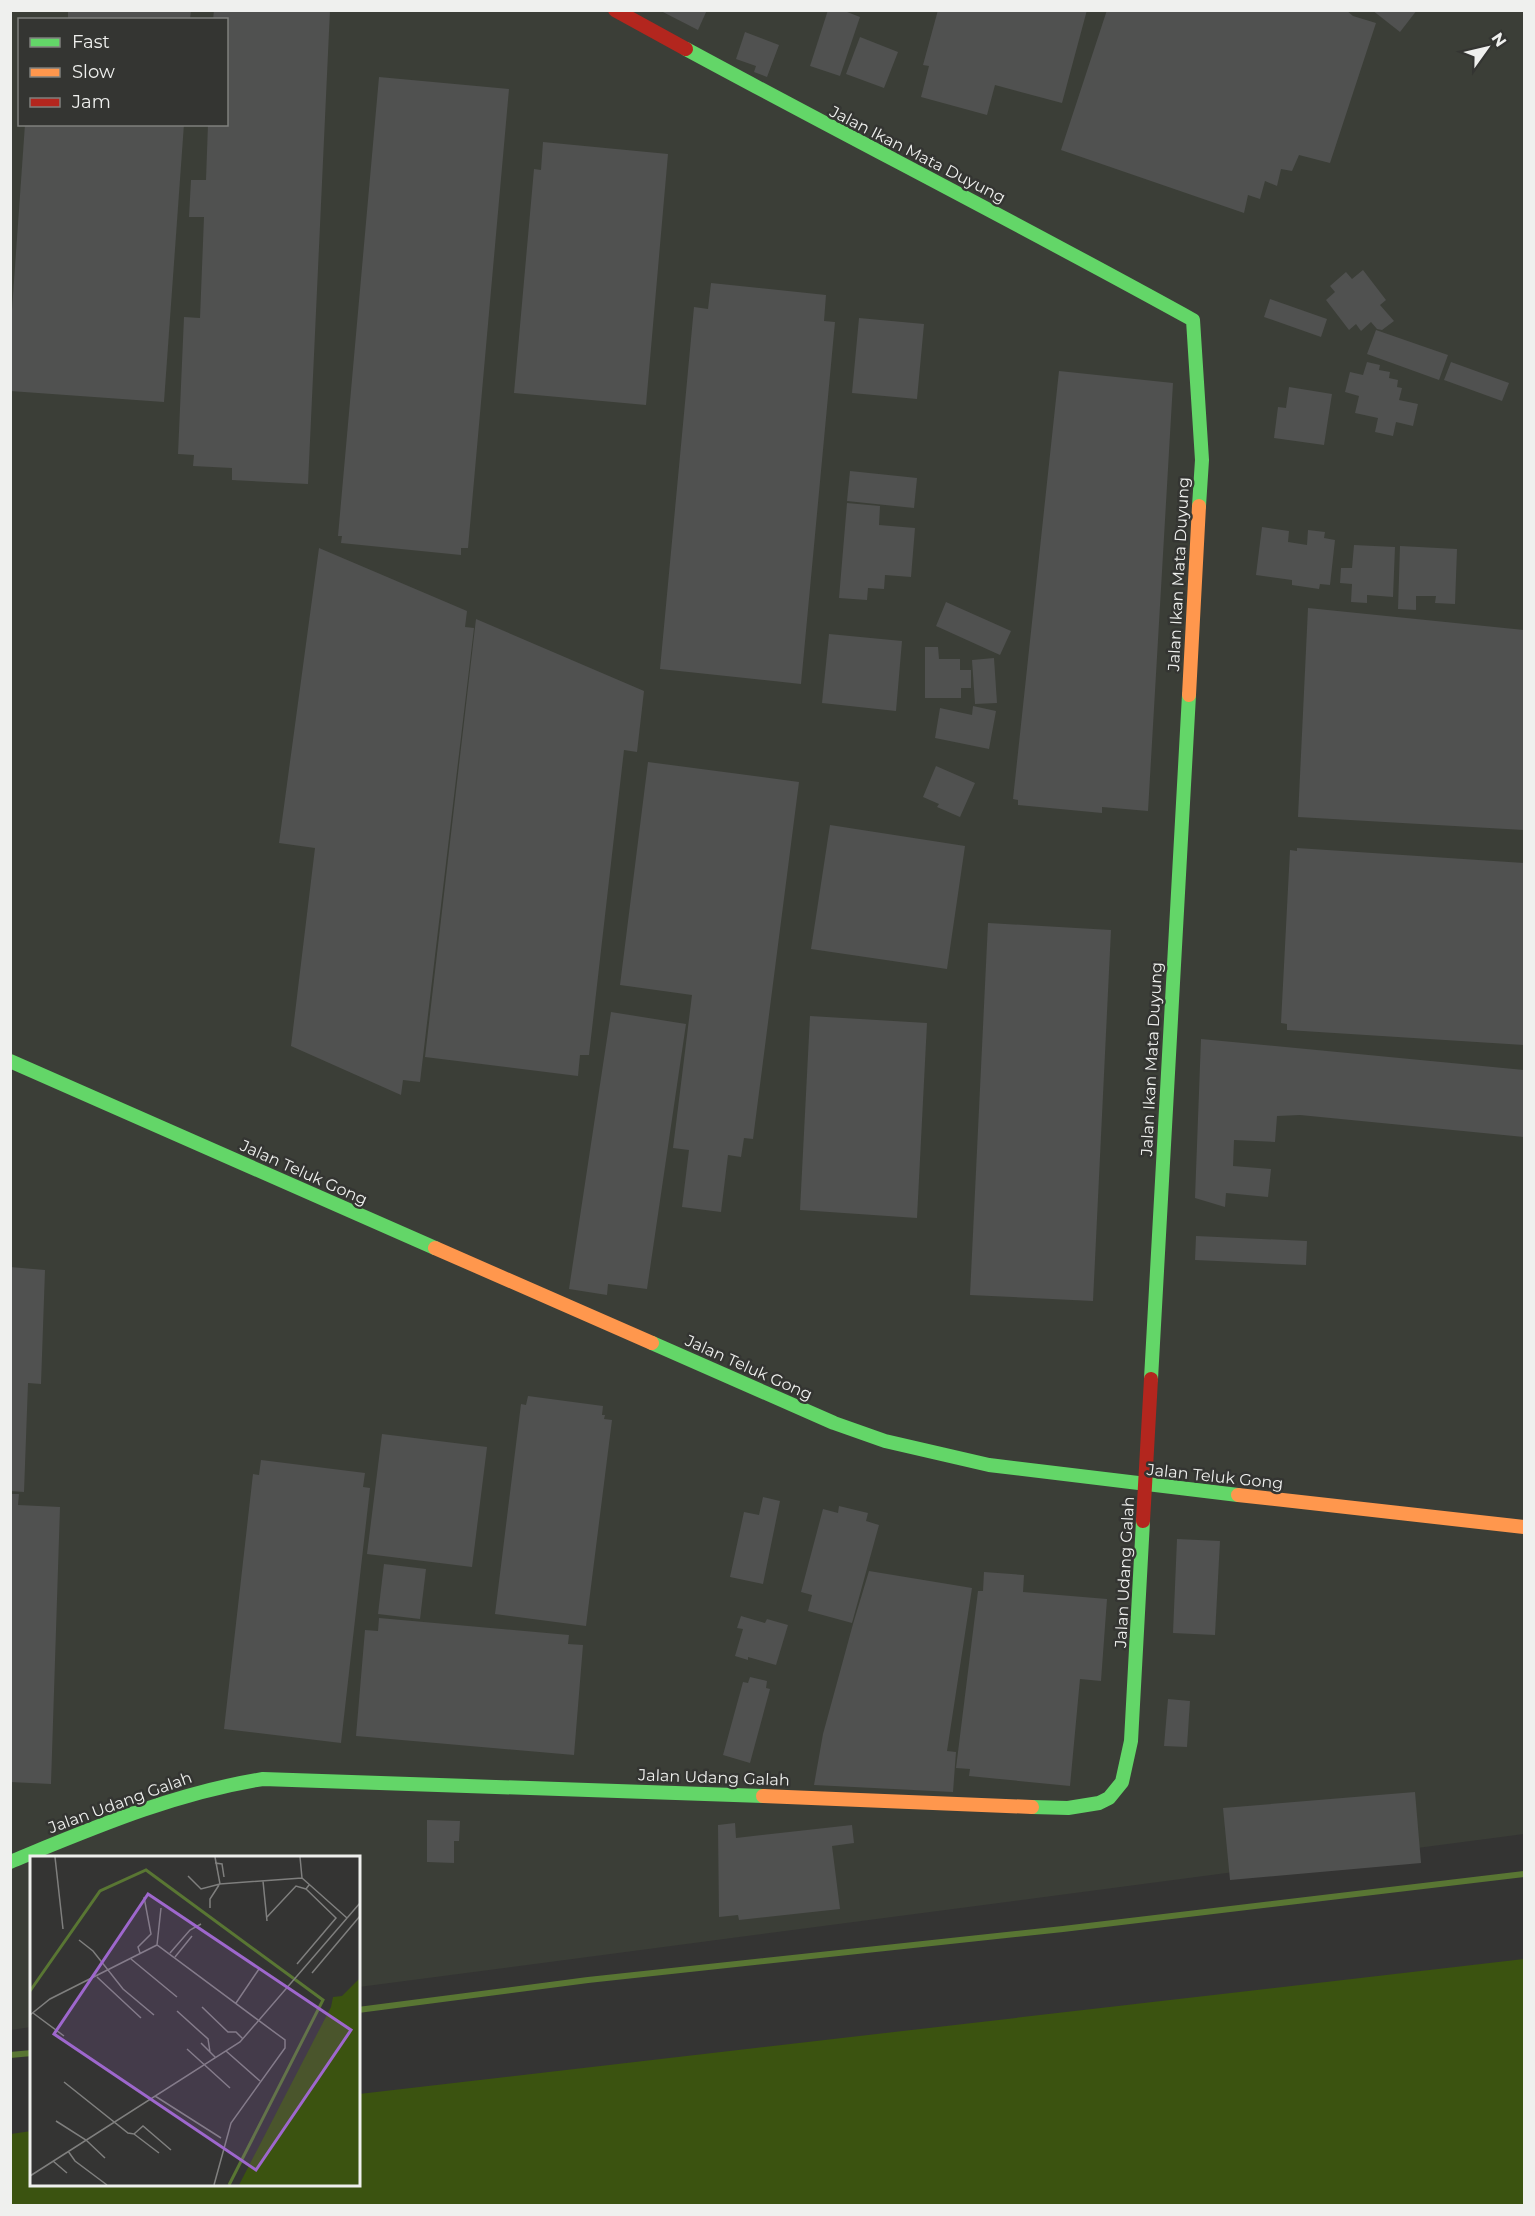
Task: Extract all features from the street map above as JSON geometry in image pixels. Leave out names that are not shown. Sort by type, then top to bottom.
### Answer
[{"type":"street","name":"Jalan Ikan Mata Duyung","points":[[615,10],[819,121],[1048,240],[1193,320],[1202,460],[1145,1485]]},
{"type":"street","name":"Jalan Teluk Gong","points":[[10,1061],[834,1423],[885,1441],[989,1465],[1145,1485],[1524,1527]]},
{"type":"street","name":"Jalan Udang Galah","points":[[10,1862],[162,1802],[228,1783],[263,1779],[1068,1808],[1105,1801],[1113,1795],[1125,1778],[1129,1759],[1145,1485]]},
{"type":"shaded area","points":[[10,11],[1524,11],[1524,1834],[360,1987],[360,1856],[30,1856],[30,2027],[11,2030]]},
{"type":"green space","points":[[1524,1959],[1524,2205],[11,2205],[11,2134],[30,2131],[30,2186],[360,2186],[360,2094]]},
{"type":"building","points":[[68,10],[191,10],[190,18],[68,18]]},
{"type":"building","points":[[214,10],[330,10],[308,484],[232,480],[232,468],[193,466],[194,455],[178,454],[184,317],[200,318],[204,217],[189,217],[191,180],[206,180],[208,126],[228,126],[228,18],[213,18]]},
{"type":"building","points":[[659,10],[707,10],[698,30]]},
{"type":"building","points":[[828,10],[842,10],[860,17],[840,76],[810,66]]},
{"type":"building","points":[[938,10],[1087,10],[1062,103],[995,85],[987,115],[921,97],[929,66],[923,65]]},
{"type":"building","points":[[1107,10],[1346,10],[1353,16],[1376,23],[1330,163],[1299,155],[1292,171],[1281,169],[1277,186],[1265,181],[1260,199],[1248,195],[1244,213],[1061,150]]},
{"type":"building","points":[[1372,10],[1417,10],[1400,32]]},
{"type":"building","points":[[745,32],[779,45],[767,77],[754,72],[756,66],[736,59]]},
{"type":"building","points":[[860,37],[898,52],[884,88],[846,74]]},
{"type":"building","points":[[379,77],[509,89],[468,548],[461,548],[461,555],[341,543],[342,536],[338,536]]},
{"type":"building","points":[[25,126],[184,126],[164,402],[10,391],[10,338]]},
{"type":"building","points":[[543,142],[668,154],[646,405],[514,393],[534,169],[541,170]]},
{"type":"building","points":[[1363,270],[1386,300],[1380,305],[1394,321],[1382,330],[1377,329],[1371,322],[1361,331],[1356,324],[1349,330],[1326,300],[1335,292],[1330,286],[1346,272],[1352,279]]},
{"type":"building","points":[[711,283],[826,295],[824,321],[835,322],[801,684],[660,669],[694,307],[708,309]]},
{"type":"building","points":[[1270,299],[1327,319],[1321,337],[1264,317]]},
{"type":"building","points":[[859,318],[924,324],[917,399],[852,393]]},
{"type":"building","points":[[1376,330],[1448,355],[1439,380],[1367,354]]},
{"type":"building","points":[[1367,362],[1380,365],[1379,370],[1390,372],[1389,378],[1398,380],[1397,387],[1402,388],[1399,400],[1418,404],[1413,426],[1396,422],[1393,436],[1375,432],[1378,418],[1355,413],[1359,396],[1345,392],[1350,372],[1363,375]]},
{"type":"building","points":[[1451,362],[1509,383],[1502,401],[1444,380]]},
{"type":"building","points":[[1059,371],[1173,383],[1148,811],[1102,807],[1102,813],[1018,805],[1018,800],[1013,799]]},
{"type":"building","points":[[1289,387],[1332,394],[1324,445],[1274,438],[1278,407],[1286,408]]},
{"type":"building","points":[[850,471],[917,478],[914,508],[847,501]]},
{"type":"building","points":[[847,503],[880,506],[879,525],[915,528],[911,577],[885,575],[884,589],[868,588],[867,600],[839,598]]},
{"type":"building","points":[[1262,527],[1289,531],[1288,542],[1307,545],[1308,530],[1325,532],[1324,538],[1335,540],[1330,585],[1320,584],[1319,589],[1292,585],[1292,580],[1256,575]]},
{"type":"building","points":[[1354,545],[1395,547],[1393,597],[1367,595],[1367,603],[1351,602],[1352,584],[1340,583],[1341,568],[1352,568]]},
{"type":"building","points":[[1400,546],[1457,549],[1455,604],[1435,603],[1436,596],[1416,596],[1416,610],[1398,609]]},
{"type":"building","points":[[319,548],[467,611],[465,627],[474,628],[420,1082],[403,1080],[401,1095],[291,1046],[315,848],[279,843]]},
{"type":"building","points":[[946,602],[1011,631],[1000,655],[936,626]]},
{"type":"building","points":[[1308,608],[1524,630],[1524,830],[1298,817]]},
{"type":"building","points":[[476,619],[644,691],[637,752],[624,750],[589,1055],[580,1055],[578,1076],[425,1057]]},
{"type":"building","points":[[829,634],[902,641],[896,711],[822,703]]},
{"type":"building","points":[[925,647],[938,647],[939,659],[960,659],[960,670],[971,670],[971,688],[961,688],[961,698],[925,698]]},
{"type":"building","points":[[994,658],[997,703],[975,704],[972,660]]},
{"type":"building","points":[[973,706],[996,711],[989,749],[935,738],[940,708],[972,715]]},
{"type":"building","points":[[648,762],[799,782],[753,1139],[744,1138],[741,1157],[728,1155],[721,1212],[682,1207],[689,1150],[673,1148],[692,995],[620,985]]},
{"type":"building","points":[[936,766],[975,783],[960,817],[937,807],[939,804],[923,797]]},
{"type":"building","points":[[830,825],[965,846],[947,969],[811,949]]},
{"type":"building","points":[[1297,848],[1524,863],[1524,1045],[1287,1030],[1287,1024],[1281,1023],[1290,850],[1297,851]]},
{"type":"building","points":[[988,923],[1111,930],[1093,1301],[970,1295]]},
{"type":"building","points":[[611,1012],[686,1024],[647,1289],[608,1284],[607,1295],[569,1289]]},
{"type":"building","points":[[810,1016],[927,1023],[917,1218],[800,1210]]},
{"type":"building","points":[[1201,1039],[1524,1070],[1524,1137],[1300,1115],[1277,1116],[1275,1142],[1234,1140],[1233,1166],[1271,1169],[1268,1197],[1226,1193],[1225,1207],[1195,1198]]},
{"type":"building","points":[[1196,1236],[1307,1241],[1306,1265],[1195,1260]]},
{"type":"building","points":[[10,1267],[45,1270],[41,1384],[28,1383],[24,1492],[10,1491]]},
{"type":"building","points":[[528,1396],[603,1406],[604,1419],[612,1420],[586,1626],[495,1614],[521,1404],[526,1405]]},
{"type":"building","points":[[382,1434],[487,1447],[472,1567],[367,1554]]},
{"type":"building","points":[[261,1460],[365,1473],[363,1487],[370,1488],[341,1743],[224,1729],[253,1474],[259,1475]]},
{"type":"building","points":[[10,1494],[19,1494],[18,1505],[60,1507],[51,1784],[10,1782]]},
{"type":"building","points":[[763,1497],[780,1501],[763,1584],[730,1577],[744,1512],[759,1515]]},
{"type":"building","points":[[839,1506],[868,1513],[866,1521],[879,1525],[852,1623],[808,1611],[812,1595],[801,1592],[823,1509],[838,1513]]},
{"type":"building","points":[[1177,1539],[1220,1541],[1215,1635],[1173,1633]]},
{"type":"building","points":[[384,1564],[426,1569],[420,1619],[378,1614]]},
{"type":"building","points":[[869,1571],[972,1588],[947,1751],[956,1752],[953,1792],[814,1785],[823,1734]]},
{"type":"building","points":[[984,1572],[1024,1575],[1023,1592],[1107,1599],[1101,1681],[1080,1679],[1070,1786],[969,1776],[970,1769],[956,1768],[978,1591],[983,1591]]},
{"type":"building","points":[[741,1616],[765,1623],[767,1619],[788,1625],[776,1665],[748,1657],[748,1660],[735,1656],[743,1629],[737,1628]]},
{"type":"building","points":[[379,1618],[569,1635],[568,1644],[583,1645],[574,1755],[356,1736],[365,1630],[378,1631]]},
{"type":"building","points":[[750,1677],[767,1681],[766,1688],[770,1689],[750,1763],[723,1755],[743,1682],[748,1683]]},
{"type":"building","points":[[1168,1699],[1190,1701],[1187,1747],[1164,1746]]},
{"type":"building","points":[[1415,1792],[1421,1863],[1230,1880],[1223,1808]]},
{"type":"building","points":[[427,1820],[460,1821],[459,1841],[454,1841],[454,1863],[427,1862]]},
{"type":"building","points":[[735,1823],[736,1838],[852,1825],[854,1843],[832,1846],[840,1909],[739,1920],[738,1915],[719,1917],[718,1825]]},
{"type":"waterway","points":[[360,2010],[588,1980],[1063,1929],[1524,1874]]},
{"type":"waterway","points":[[10,2055],[30,2053]]},
{"type":"traffic: fast","points":[[686,49],[1193,320],[1202,460],[1199,506]]},
{"type":"traffic: fast","points":[[1151,1379],[1189,695]]},
{"type":"traffic: fast","points":[[10,1061],[435,1248]]},
{"type":"traffic: fast","points":[[652,1343],[834,1423],[885,1441],[989,1465],[1238,1495]]},
{"type":"traffic: fast","points":[[1032,1807],[1068,1808],[1099,1803],[1109,1798],[1122,1782],[1131,1741],[1143,1521]]},
{"type":"traffic: fast","points":[[10,1862],[103,1824],[166,1802],[263,1779],[763,1796]]},
{"type":"traffic: slow","points":[[1189,695],[1199,506]]},
{"type":"traffic: slow","points":[[435,1248],[652,1343]]},
{"type":"traffic: slow","points":[[1238,1495],[1524,1527]]},
{"type":"traffic: slow","points":[[763,1796],[1032,1807]]},
{"type":"traffic: jam","points":[[615,10],[686,49]]},
{"type":"traffic: jam","points":[[1143,1521],[1151,1379]]}]
